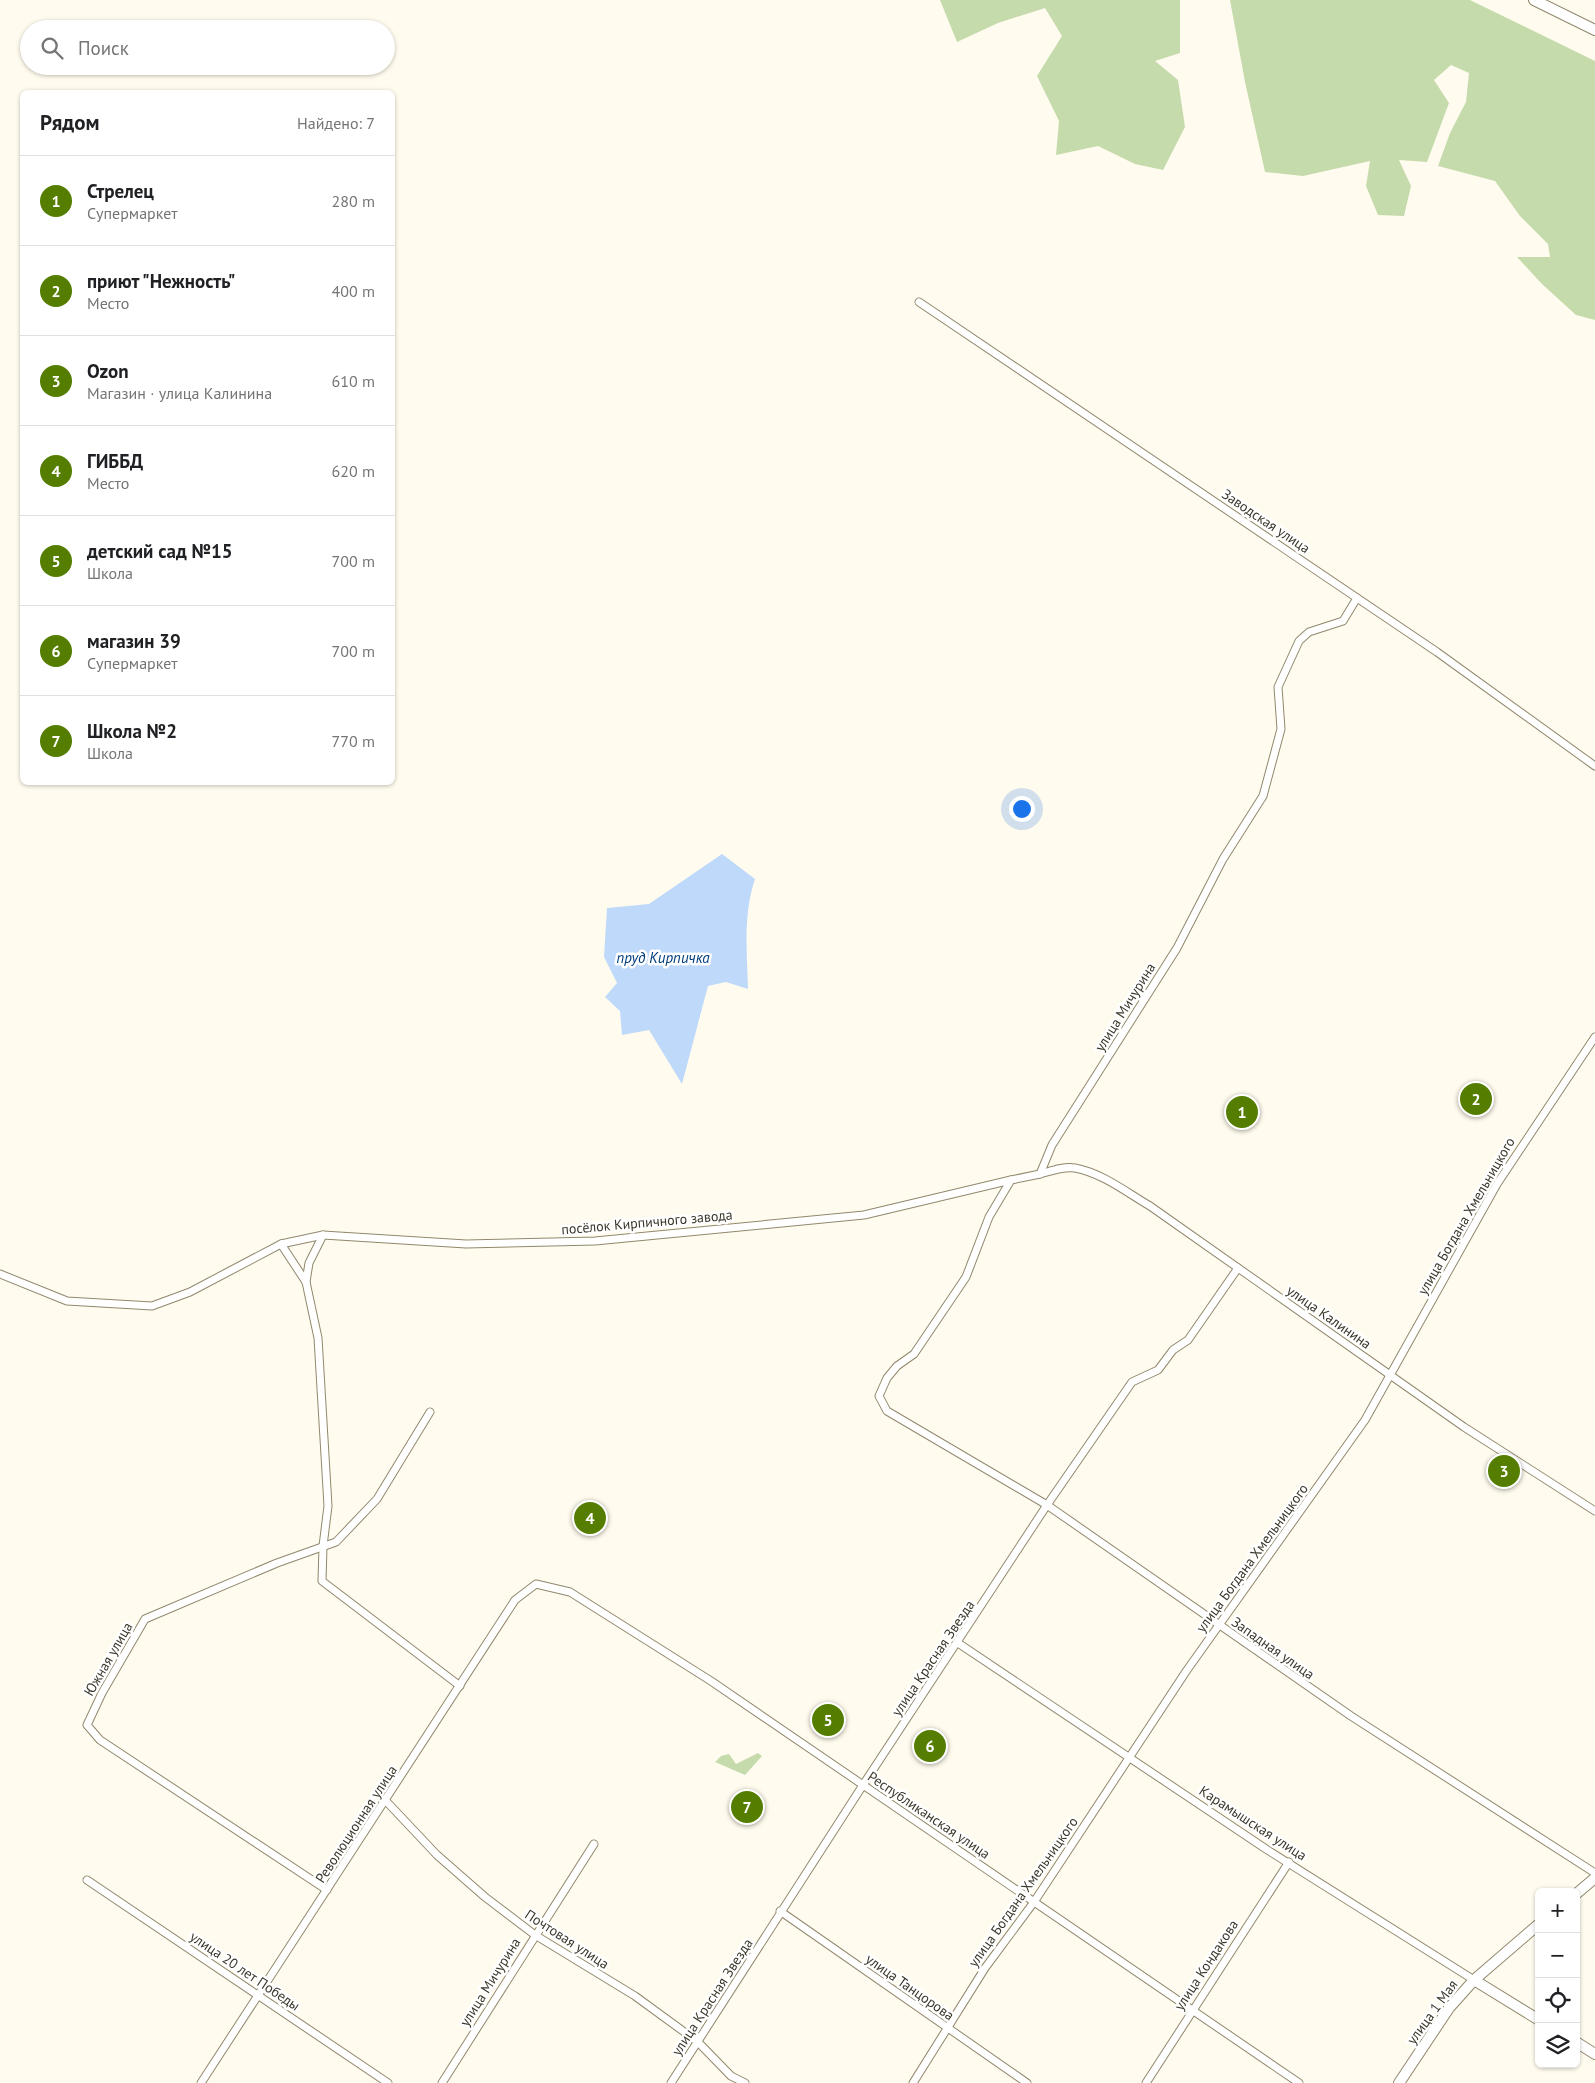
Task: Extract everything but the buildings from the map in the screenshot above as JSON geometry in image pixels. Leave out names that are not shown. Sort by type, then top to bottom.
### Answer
[{"type":"street","points":[[1534,0],[1595,30]]},
{"type":"street","name":"Заводская улица","points":[[919,302],[1437,652],[1595,766]]},
{"type":"street","name":"улица Мичурина","points":[[1040,1174],[1052,1146],[1177,948],[1223,859],[1264,796],[1281,729],[1278,687],[1299,641],[1309,632],[1343,621],[1357,598]]},
{"type":"street","name":"улица Богдана Хмельницкого","points":[[913,2083],[946,2028],[986,1968],[1034,1902],[1187,1670],[1365,1420],[1496,1184],[1595,1037]]},
{"type":"street","name":"улица Калинина","points":[[1040,1174],[1062,1168],[1075,1168],[1104,1178],[1150,1206],[1464,1427],[1595,1511]]},
{"type":"street","points":[[1012,1180],[1040,1174]]},
{"type":"street","name":"посёлок Кирпичного завода","points":[[0,1274],[66,1301],[152,1306],[190,1292],[280,1244],[323,1235],[466,1244],[595,1241],[864,1215],[1012,1180]]},
{"type":"street","name":"Западная улица","points":[[1012,1180],[989,1217],[966,1277],[914,1354],[897,1366],[888,1378],[879,1396],[887,1411],[1047,1505],[1351,1716],[1595,1873]]},
{"type":"street","points":[[323,1235],[309,1263],[306,1282],[316,1329],[321,1368],[328,1506],[322,1546],[322,1581],[460,1686]]},
{"type":"street","points":[[280,1244],[306,1282]]},
{"type":"street","name":"улица Красная Звезда","points":[[672,2083],[776,1922],[780,1911],[1047,1505],[1132,1382],[1158,1370],[1173,1350],[1188,1340],[1238,1268]]},
{"type":"street","name":"Южная улица","points":[[327,1890],[100,1740],[87,1725],[102,1693],[145,1620],[322,1546],[336,1542],[376,1499],[430,1412]]},
{"type":"street","name":"Революционная улица","points":[[202,2083],[515,1600],[536,1584]]},
{"type":"street","name":"Республиканская улица","points":[[536,1584],[570,1592],[711,1681],[1299,2083]]},
{"type":"street","name":"Карамышская улица","points":[[958,1643],[1129,1759],[1535,2018]]},
{"type":"street","name":"Почтовая улица","points":[[386,1801],[437,1856],[485,1897],[535,1935],[635,1996],[698,2042],[732,2076],[745,2083]]},
{"type":"street","name":"улица Мичурина","points":[[442,2083],[594,1844]]},
{"type":"street","name":"улица Кондакова","points":[[1146,2083],[1191,2010],[1289,1862]]},
{"type":"street","points":[[1580,1891],[1595,1878]]},
{"type":"street","name":"улица 20 лет Победы","points":[[88,1880],[388,2083]]},
{"type":"street","name":"улица Танцорова","points":[[780,1911],[1027,2083]]},
{"type":"street","name":"улица 1 Мая","points":[[1399,2083],[1449,2008],[1474,1980],[1535,1927]]},
{"type":"street","points":[[1580,2045],[1595,2054]]},
{"type":"green space","points":[[940,0],[1180,0],[1180,53],[1155,61],[1178,80],[1185,127],[1163,170],[1135,164],[1098,146],[1056,155],[1059,121],[1037,76],[1062,36],[1045,8],[998,23],[957,42]]},
{"type":"green space","points":[[1230,0],[1470,0],[1595,61],[1595,320],[1576,315],[1542,284],[1517,257],[1550,257],[1548,244],[1520,216],[1495,181],[1438,166],[1450,133],[1466,102],[1469,73],[1451,65],[1434,80],[1449,103],[1427,162],[1399,160],[1411,186],[1404,216],[1378,215],[1366,186],[1370,161],[1303,176],[1265,172],[1245,82]]},
{"type":"green space","points":[[758,1753],[762,1756],[745,1775],[715,1762],[721,1756],[729,1754],[736,1764]]},
{"type":"water","name":"пруд Кирпичка","points":[[722,854],[755,879],[747,920],[748,989],[726,982],[708,986],[682,1084],[649,1030],[622,1035],[620,1011],[605,997],[617,983],[604,957],[607,908],[649,904]]},
{"type":"place","name":"приют \"Нежность\"","points":[[1476,1099]]},
{"type":"place","name":"Стрелец","points":[[1242,1112]]},
{"type":"place","name":"Ozon","points":[[1504,1471]]},
{"type":"place","name":"ГИББД","points":[[590,1518]]},
{"type":"place","name":"детский сад №15","points":[[828,1720]]},
{"type":"place","name":"магазин 39","points":[[930,1746]]},
{"type":"place","name":"Школа №2","points":[[747,1807]]}]
